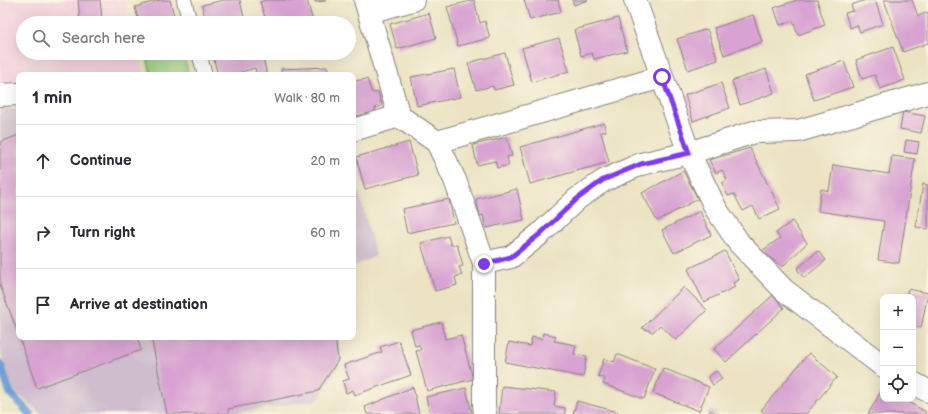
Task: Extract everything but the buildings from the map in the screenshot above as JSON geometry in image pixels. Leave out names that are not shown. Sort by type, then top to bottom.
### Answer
[{"type":"street","points":[[413,0],[367,6],[399,116],[437,142],[455,180],[484,264],[485,414]]},
{"type":"street","points":[[635,0],[689,153],[716,209],[739,243],[784,290],[880,364]]},
{"type":"street","points":[[437,142],[662,77]]},
{"type":"street","points":[[484,264],[511,257],[540,234],[577,199],[603,180],[641,164],[689,153],[754,132],[798,132],[928,93]]},
{"type":"street","points":[[0,95],[16,94]]},
{"type":"street","points":[[356,129],[399,116]]},
{"type":"street","points":[[916,385],[928,391]]},
{"type":"lane","points":[[184,0],[188,16]]},
{"type":"lane","points":[[201,60],[204,72]]},
{"type":"shaded area","points":[[0,0],[125,0],[128,16],[16,16],[16,60],[140,60],[142,72],[16,72],[16,84],[0,84]]},
{"type":"shaded area","points":[[0,109],[16,109],[16,340],[339,340],[341,361],[318,400],[234,414],[41,414],[13,390],[0,350]]},
{"type":"shaded area","points":[[356,181],[376,256],[356,265]]},
{"type":"green space","points":[[148,60],[185,60],[188,72],[150,72]]},
{"type":"waterway","points":[[0,363],[10,393],[30,414]]},
{"type":"route","points":[[484,264],[511,257],[540,234],[577,199],[603,180],[641,164],[689,153],[662,77]]}]
